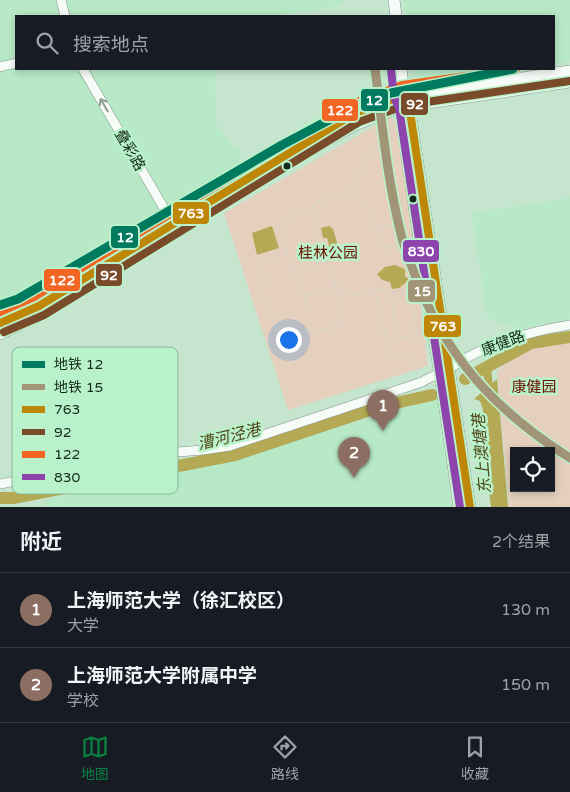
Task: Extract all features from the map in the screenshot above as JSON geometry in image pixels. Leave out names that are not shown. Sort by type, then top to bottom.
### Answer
[{"type":"main road","points":[[394,0],[396,15]]},
{"type":"main road","points":[[401,70],[412,200],[470,507]]},
{"type":"main road","points":[[0,334],[42,314],[355,113],[570,71]]},
{"type":"main road","points":[[404,102],[570,82]]},
{"type":"main road","points":[[0,323],[39,306],[175,227]]},
{"type":"main road","points":[[445,370],[459,507]]},
{"type":"street","points":[[61,0],[65,15]]},
{"type":"street","points":[[0,67],[15,63]]},
{"type":"street","name":"叠彩路","points":[[84,70],[175,227]]},
{"type":"street","name":"康健路","points":[[178,452],[230,446],[422,382],[462,360],[516,337],[531,332],[570,325]]},
{"type":"path","points":[[287,253],[260,261],[266,280],[260,287],[277,331],[288,337],[310,330],[331,329],[343,325],[339,313],[341,303],[311,214],[317,201],[331,199],[353,190],[368,154],[384,141],[394,118]]},
{"type":"path","points":[[305,296],[336,287],[354,296],[383,288],[392,297],[395,332],[399,337],[413,336],[417,333],[406,232],[399,225],[390,223],[376,228],[365,203],[358,198],[353,190]]},
{"type":"path","points":[[309,311],[298,275],[292,271],[280,226],[283,219],[302,212],[311,214]]},
{"type":"path","points":[[379,227],[385,249],[407,244]]},
{"type":"path","points":[[292,271],[327,261]]},
{"type":"path","points":[[388,292],[411,289]]},
{"type":"path","points":[[375,290],[390,355],[411,360],[422,382]]},
{"type":"shaded area","points":[[0,0],[343,0],[336,7],[276,15],[15,15],[15,70],[215,70],[216,123],[231,146],[239,148],[242,164],[13,304],[0,305]]},
{"type":"shaded area","points":[[403,0],[570,0],[570,61],[555,64],[555,15],[406,15]]},
{"type":"shaded area","points":[[414,70],[512,70],[422,82]]},
{"type":"shaded area","points":[[570,198],[570,319],[519,330],[487,317],[472,213]]},
{"type":"shaded area","points":[[272,226],[279,248],[257,255],[252,233]]},
{"type":"shaded area","points":[[329,226],[333,229],[339,249],[328,251],[327,238],[323,238],[321,228]]},
{"type":"shaded area","points":[[395,265],[405,269],[405,277],[408,278],[408,281],[399,288],[392,289],[390,282],[382,280],[377,274],[385,267]]},
{"type":"shaded area","points":[[497,379],[508,507],[491,507],[484,452],[483,409],[480,401],[474,399]]},
{"type":"shaded area","points":[[437,398],[452,507],[46,507],[45,500],[74,494],[178,494],[178,472],[212,465]]},
{"type":"green space","name":"桂林公园","points":[[390,117],[399,124],[428,366],[288,410],[224,213]]},
{"type":"green space","name":"康健园","points":[[570,337],[570,507],[509,507],[497,371],[531,343]]},
{"type":"waterway","name":"漕河泾港","points":[[465,379],[531,343],[570,337]]},
{"type":"waterway","name":"东上澳塘港","points":[[487,368],[490,396]]},
{"type":"waterway","name":"漕河泾港","points":[[178,466],[235,455],[382,406],[432,395]]},
{"type":"waterway","name":"漕河泾港","points":[[0,498],[13,498],[34,494]]},
{"type":"metro line","name":"15","points":[[375,70],[395,210],[406,250],[426,301],[456,354],[495,400],[543,440],[570,458]]},
{"type":"metro line","name":"12","points":[[0,305],[18,299],[282,145],[346,111],[391,93],[508,70]]},
{"type":"transit line","name":"830","points":[[391,70],[394,97],[399,108],[460,507]]},
{"type":"transit line","name":"122","points":[[0,312],[34,297],[351,104],[402,85],[509,70]]},
{"type":"transit line","name":"92","points":[[4,332],[44,315],[359,122],[406,105],[570,81]]},
{"type":"transit line","name":"763","points":[[0,323],[39,306],[355,113],[404,95],[409,105],[470,507]]},
{"type":"place","name":"上海师范大学（徐汇校区）","points":[[383,431]]},
{"type":"place","name":"上海师范大学附属中学","points":[[354,478]]}]
